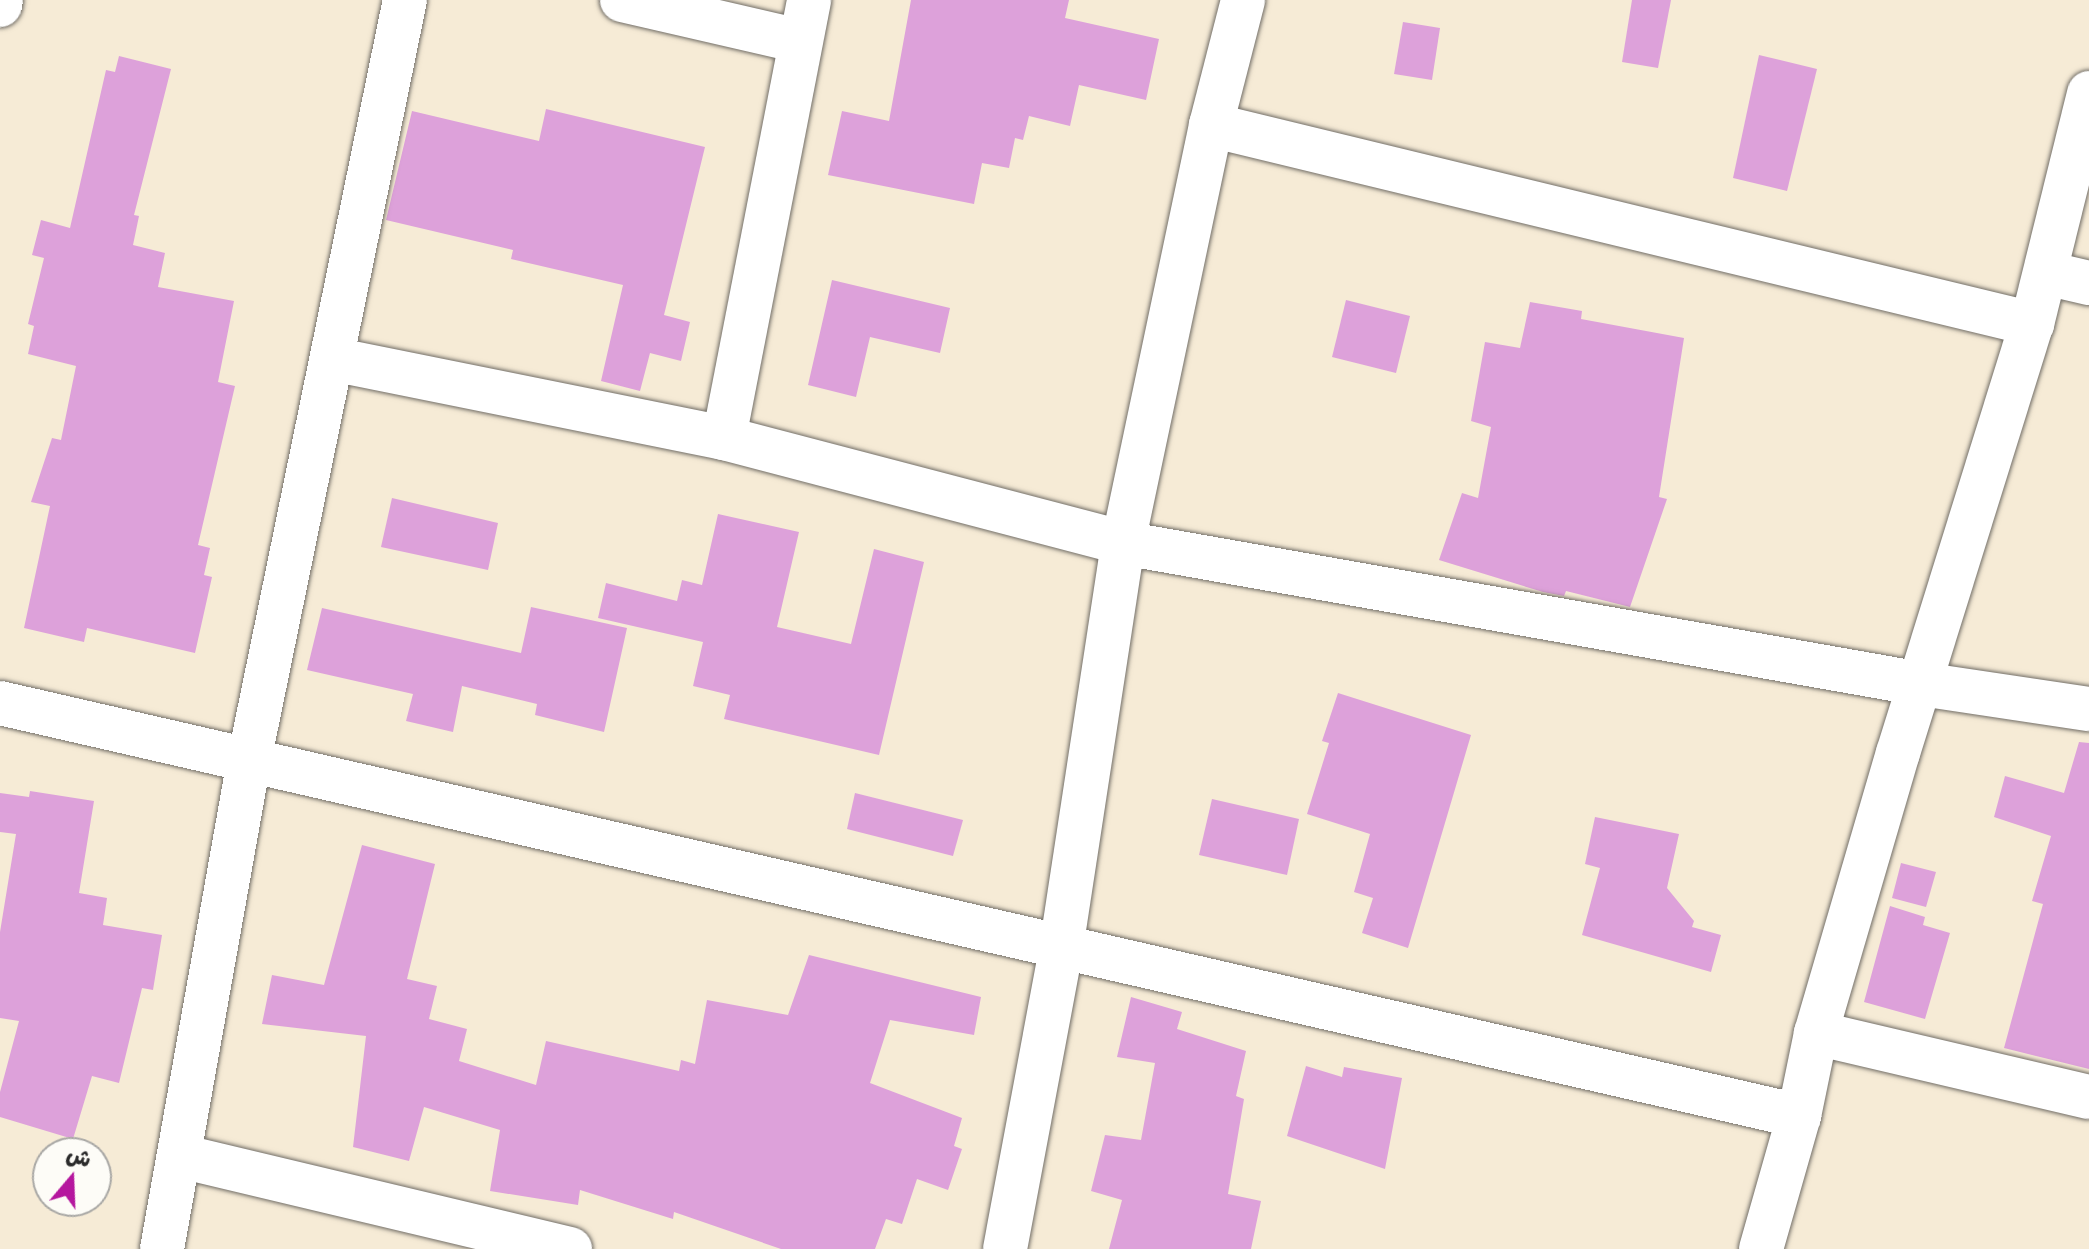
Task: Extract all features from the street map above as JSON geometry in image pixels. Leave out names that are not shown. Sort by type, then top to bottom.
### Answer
[{"type":"street","points":[[162,1249],[249,761],[405,0]]},
{"type":"street","points":[[622,0],[804,20],[724,438]]},
{"type":"street","points":[[1005,1249],[1061,949],[1123,543],[1211,125],[1243,0]]},
{"type":"street","points":[[1761,1249],[1799,1116],[1816,1033],[2032,324],[2089,93]]},
{"type":"street","points":[[1211,125],[2032,324]]},
{"type":"street","points":[[2046,273],[2089,283]]},
{"type":"street","points":[[332,359],[724,438],[1123,543],[1921,684],[2089,709]]},
{"type":"street","points":[[0,703],[1799,1116]]},
{"type":"street","points":[[1816,1033],[2089,1097]]},
{"type":"street","points":[[180,1156],[570,1249]]},
{"type":"building","points":[[911,0],[1069,0],[1065,18],[1159,39],[1146,100],[1079,85],[1070,126],[1029,116],[1023,140],[1015,138],[1009,168],[982,163],[974,204],[828,175],[842,111],[889,121]]},
{"type":"building","points":[[1632,0],[1671,0],[1658,68],[1622,62]]},
{"type":"building","points":[[1403,22],[1440,28],[1432,80],[1394,74]]},
{"type":"building","points":[[1759,55],[1817,69],[1787,191],[1733,178]]},
{"type":"building","points":[[119,56],[171,69],[134,215],[139,216],[133,245],[165,253],[158,287],[234,301],[218,382],[235,386],[198,545],[210,548],[204,575],[212,577],[195,653],[87,628],[84,642],[24,628],[50,506],[31,502],[52,438],[61,440],[76,366],[28,354],[34,326],[28,324],[44,258],[32,255],[41,220],[70,228],[106,70],[115,72]]},
{"type":"building","points":[[546,109],[705,147],[664,315],[690,322],[681,361],[650,353],[640,391],[601,381],[623,285],[511,259],[513,250],[386,220],[412,111],[539,141]]},
{"type":"building","points":[[832,280],[950,308],[940,353],[870,337],[856,397],[808,385]]},
{"type":"building","points":[[1346,300],[1410,316],[1396,373],[1332,357]]},
{"type":"building","points":[[1530,302],[1582,311],[1581,319],[1684,338],[1659,497],[1667,499],[1630,607],[1566,591],[1564,596],[1543,592],[1439,560],[1462,493],[1478,498],[1491,427],[1471,421],[1485,342],[1520,348]]},
{"type":"building","points":[[392,498],[498,523],[488,570],[381,547]]},
{"type":"building","points":[[718,514],[799,532],[777,627],[851,644],[874,549],[924,562],[879,755],[724,719],[730,695],[693,686],[703,642],[598,618],[606,583],[677,601],[682,580],[702,585]]},
{"type":"building","points":[[531,607],[627,628],[604,732],[535,715],[537,704],[462,686],[453,732],[406,721],[413,694],[307,670],[322,608],[521,653]]},
{"type":"building","points":[[1338,693],[1471,735],[1408,948],[1362,933],[1373,898],[1354,892],[1370,834],[1307,814],[1329,743],[1322,741]]},
{"type":"building","points":[[2079,742],[2089,743],[2089,1069],[2004,1048],[2043,904],[2032,901],[2051,836],[1994,817],[2005,776],[2064,793]]},
{"type":"building","points":[[30,791],[94,801],[79,893],[107,898],[103,925],[162,935],[153,990],[142,988],[119,1083],[92,1076],[74,1137],[0,1117],[0,1092],[19,1021],[0,1018],[0,932],[16,834],[0,832],[0,793],[29,797]]},
{"type":"building","points":[[855,793],[963,820],[953,856],[847,829]]},
{"type":"building","points":[[1212,799],[1299,819],[1287,875],[1199,855]]},
{"type":"building","points":[[1595,817],[1679,834],[1667,888],[1694,921],[1692,927],[1721,935],[1711,972],[1582,935],[1600,868],[1585,864]]},
{"type":"building","points":[[362,845],[435,864],[407,979],[437,986],[429,1019],[467,1029],[459,1061],[536,1085],[546,1041],[679,1071],[681,1060],[695,1064],[707,1000],[788,1015],[809,955],[981,997],[974,1035],[890,1020],[870,1083],[962,1118],[954,1146],[962,1149],[948,1190],[917,1179],[902,1224],[886,1219],[875,1249],[781,1249],[674,1212],[673,1219],[580,1190],[578,1205],[490,1191],[500,1130],[424,1107],[409,1161],[353,1147],[366,1036],[262,1024],[272,975],[324,985]]},
{"type":"building","points":[[1901,863],[1936,872],[1926,907],[1892,898]]},
{"type":"building","points":[[1890,906],[1925,917],[1923,925],[1950,933],[1925,1019],[1864,1002]]},
{"type":"building","points":[[1131,997],[1182,1012],[1177,1029],[1246,1051],[1236,1096],[1244,1099],[1228,1194],[1261,1201],[1251,1249],[1109,1249],[1122,1200],[1091,1191],[1105,1135],[1141,1140],[1155,1063],[1117,1057]]},
{"type":"building","points":[[1306,1066],[1342,1077],[1344,1067],[1402,1078],[1385,1169],[1287,1136]]}]
